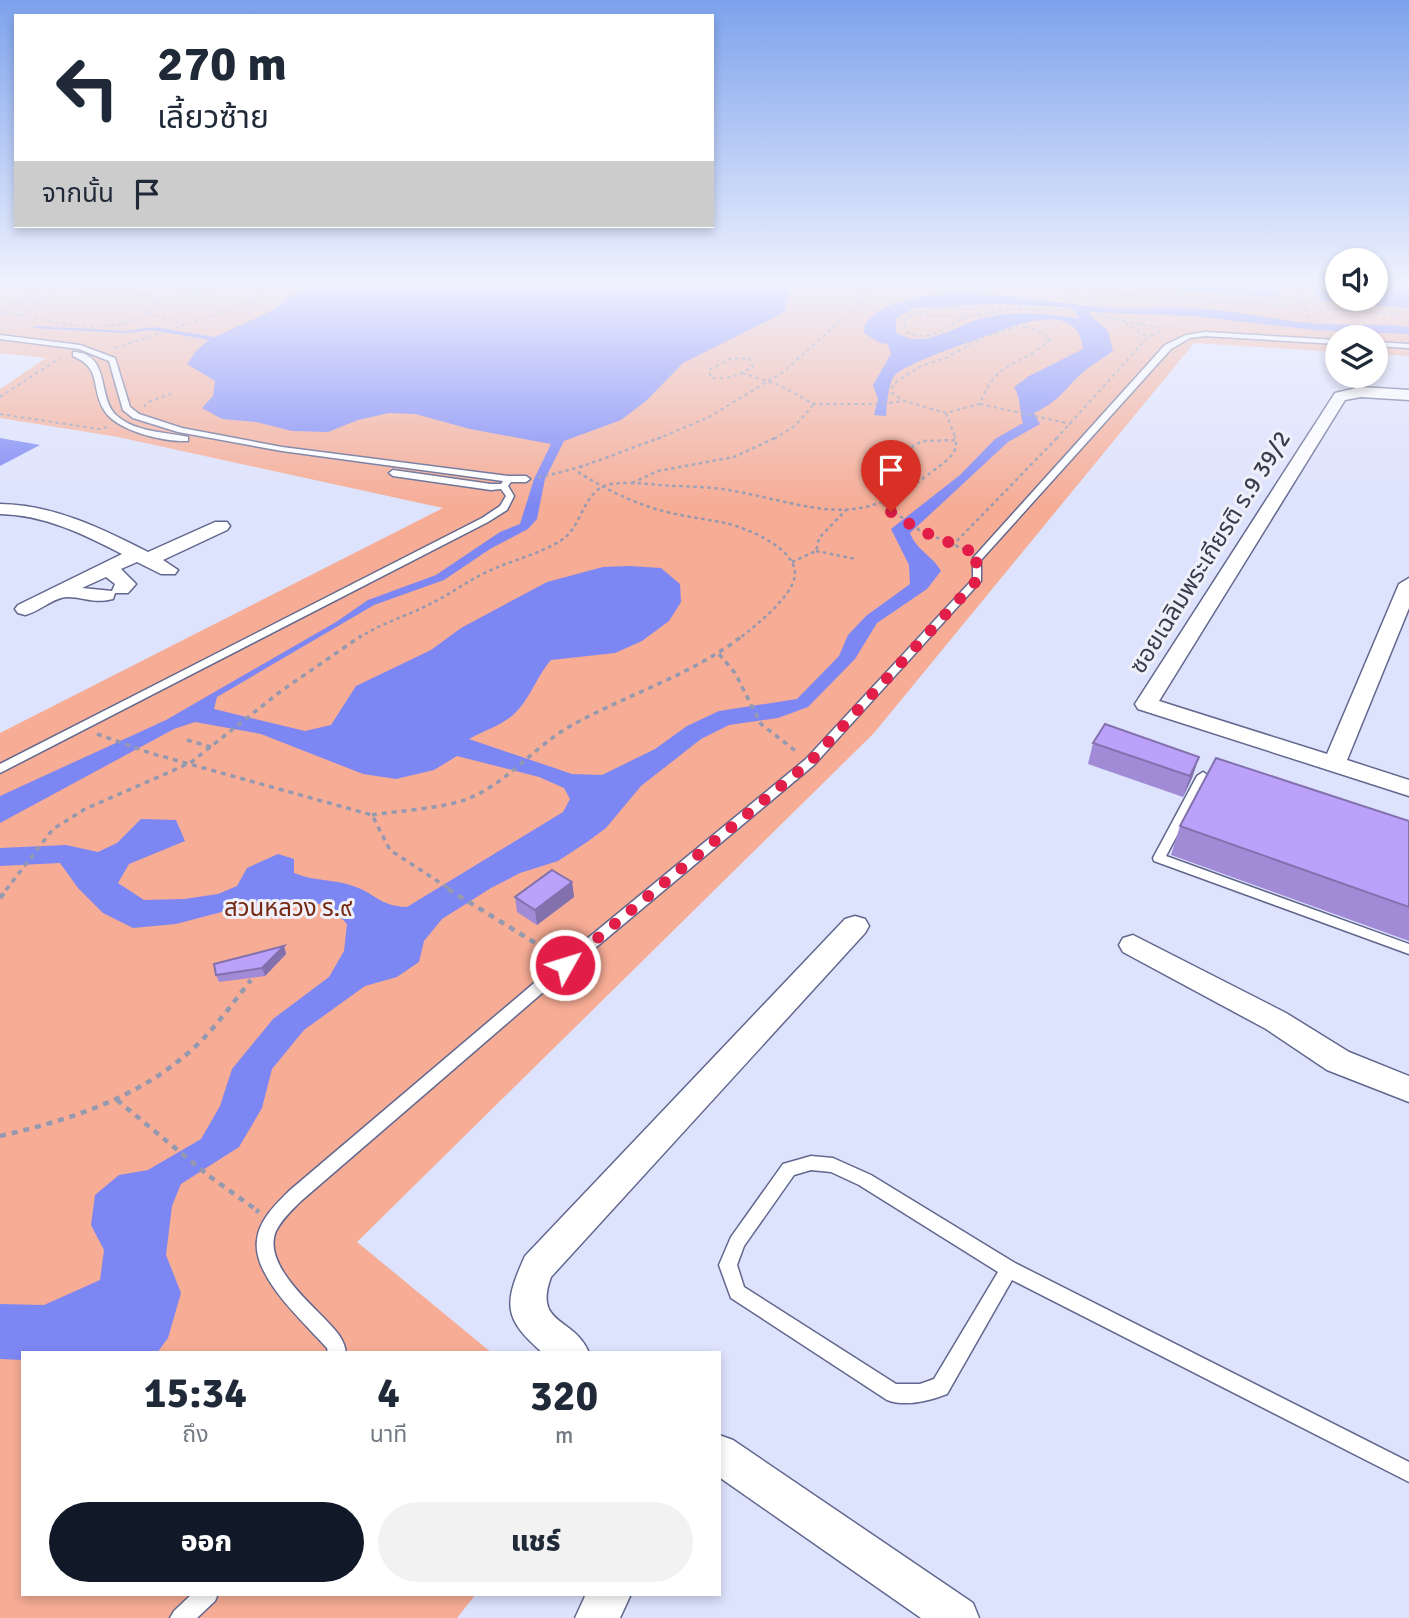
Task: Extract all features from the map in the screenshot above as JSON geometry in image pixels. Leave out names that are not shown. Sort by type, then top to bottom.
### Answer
[{"type":"street","name":"ซอยเฉลิมพระเกียรติ ร.9 39/2","points":[[1409,395],[1361,392],[1340,396],[1146,704],[1409,788]]},
{"type":"street","points":[[0,509],[46,512],[168,570]]},
{"type":"street","points":[[25,609],[108,568],[221,526]]},
{"type":"street","points":[[63,590],[89,596],[113,592],[126,584],[108,568]]},
{"type":"street","points":[[1334,764],[1409,584]]},
{"type":"street","points":[[569,1351],[533,1321],[526,1296],[537,1267],[855,926]]},
{"type":"street","points":[[1133,945],[1276,1021],[1338,1061],[1409,1089]]},
{"type":"street","points":[[721,1455],[958,1618]]},
{"type":"street","points":[[597,1618],[609,1596]]},
{"type":"lane","points":[[87,358],[95,365],[103,398],[111,415],[123,423],[155,433],[268,454],[491,487],[526,479]]},
{"type":"lane","points":[[107,358],[112,360],[127,408],[136,416],[181,430],[282,449],[506,482]]},
{"type":"lane","points":[[337,1351],[336,1344],[272,1272],[264,1242],[272,1221],[295,1196],[565,965],[810,762],[978,579],[976,560],[980,555],[1159,358]]},
{"type":"lane","points":[[0,769],[485,520],[504,508],[510,496],[506,482]]},
{"type":"lane","points":[[1203,776],[1159,858],[1409,949]]},
{"type":"lane","points":[[1009,1269],[940,1387],[920,1393],[894,1393],[737,1292],[728,1265],[737,1242],[789,1169],[811,1163],[834,1165],[865,1180],[1009,1269],[1409,1472]]},
{"type":"lane","points":[[181,1618],[206,1596]]},
{"type":"path","points":[[0,397],[50,362],[61,358]]},
{"type":"path","points":[[742,373],[753,367],[749,358],[730,359],[709,370],[712,378],[730,379],[742,373],[769,382],[814,404],[881,404],[904,401]]},
{"type":"path","points":[[526,479],[569,472],[666,436],[709,416],[769,382],[797,358]]},
{"type":"path","points":[[947,358],[915,370],[893,384],[891,393],[904,401],[946,413],[980,404],[1071,424]]},
{"type":"path","points":[[980,404],[984,391],[1005,364],[1024,358]]},
{"type":"path","points":[[952,545],[1071,424],[1130,358]]},
{"type":"path","points":[[136,416],[148,402],[171,394]]},
{"type":"path","points":[[631,484],[642,475],[709,463],[753,448],[803,421],[814,404]]},
{"type":"path","points":[[0,897],[53,829],[85,809],[190,763],[259,708],[370,630],[427,606],[488,571],[561,541],[574,529],[578,516],[602,487],[631,484],[732,490],[758,495],[779,503],[846,510],[883,504],[917,484],[953,454],[956,440],[946,413]]},
{"type":"path","points":[[0,414],[99,429],[123,423]]},
{"type":"path","points":[[894,458],[922,442],[956,440]]},
{"type":"path","points":[[110,740],[241,776],[328,806],[372,815],[466,800],[501,781],[564,730],[719,654],[777,606],[789,589],[794,573],[792,562],[771,541],[753,531],[628,501],[579,473],[582,465]]},
{"type":"path","points":[[883,504],[919,530],[980,555]]},
{"type":"path","points":[[816,551],[819,538],[846,510]]},
{"type":"path","points":[[792,562],[816,551],[856,559]]},
{"type":"path","points":[[719,654],[735,673],[761,724],[810,762]]},
{"type":"path","points":[[187,740],[211,747]]},
{"type":"path","points":[[372,815],[390,850],[545,947],[565,965]]},
{"type":"path","points":[[0,1136],[50,1126],[117,1100],[165,1070],[200,1043],[251,980]]},
{"type":"path","points":[[117,1100],[209,1175],[272,1221]]},
{"type":"green space","name":"สวนหลวง ร.๙","points":[[41,358],[1182,358],[874,733],[357,1242],[490,1351],[21,1351],[21,1596],[474,1596],[457,1618],[0,1618],[0,733],[443,508],[118,437],[0,418],[0,389],[46,358]]},
{"type":"water","points":[[192,358],[694,358],[683,363],[646,401],[621,420],[564,441],[545,479],[537,519],[528,529],[490,549],[444,580],[374,605],[217,697],[214,709],[305,731],[331,725],[356,686],[431,650],[461,628],[547,582],[603,567],[661,568],[680,584],[681,602],[669,621],[642,641],[615,653],[551,660],[524,702],[509,719],[469,739],[572,774],[602,775],[655,749],[687,726],[719,711],[797,699],[839,656],[848,635],[866,616],[910,584],[909,565],[891,529],[960,475],[995,439],[1023,423],[1014,387],[1029,376],[1066,358],[1104,358],[1085,371],[1055,400],[1034,413],[1040,424],[1008,442],[910,533],[941,571],[927,589],[877,623],[855,659],[808,707],[778,718],[729,725],[701,739],[641,786],[606,828],[587,842],[558,861],[520,873],[491,888],[442,919],[424,941],[419,962],[397,977],[365,986],[304,1030],[272,1069],[262,1108],[239,1147],[181,1184],[172,1206],[166,1255],[181,1293],[168,1338],[158,1351],[21,1351],[21,1360],[0,1359],[0,1304],[44,1305],[100,1280],[104,1250],[91,1225],[95,1195],[119,1175],[148,1170],[201,1139],[220,1106],[232,1069],[273,1019],[329,977],[344,951],[347,924],[331,907],[298,899],[256,903],[176,924],[133,928],[103,913],[78,888],[60,863],[0,866],[0,848],[66,845],[98,852],[117,843],[141,819],[176,820],[185,841],[129,864],[118,883],[144,900],[184,899],[218,894],[237,886],[247,868],[278,854],[294,859],[294,873],[350,885],[389,904],[407,907],[563,812],[570,799],[564,788],[539,777],[457,756],[434,770],[396,779],[363,774],[261,734],[195,722],[174,729],[0,823],[0,796],[166,720],[336,622],[368,600],[436,575],[500,532],[520,524],[534,479],[551,444],[470,429],[415,414],[389,413],[358,420],[328,432],[292,431],[256,422],[222,419],[202,408],[213,396],[215,381],[187,364]]},
{"type":"water","points":[[889,358],[927,358],[895,375],[888,394],[886,416],[874,415],[878,399],[873,385]]},
{"type":"water","points":[[0,438],[40,445],[0,466]]},
{"type":"building","points":[[1105,724],[1199,757],[1190,776],[1093,743]]},
{"type":"building","points":[[1216,758],[1409,821],[1409,907],[1180,826]]},
{"type":"building","points":[[552,870],[572,882],[535,910],[515,897]]},
{"type":"building","points":[[284,946],[262,968],[216,975],[214,964]]},
{"type":"route","points":[[565,965],[810,762],[978,579],[976,560],[980,555],[919,530],[891,512]]}]
